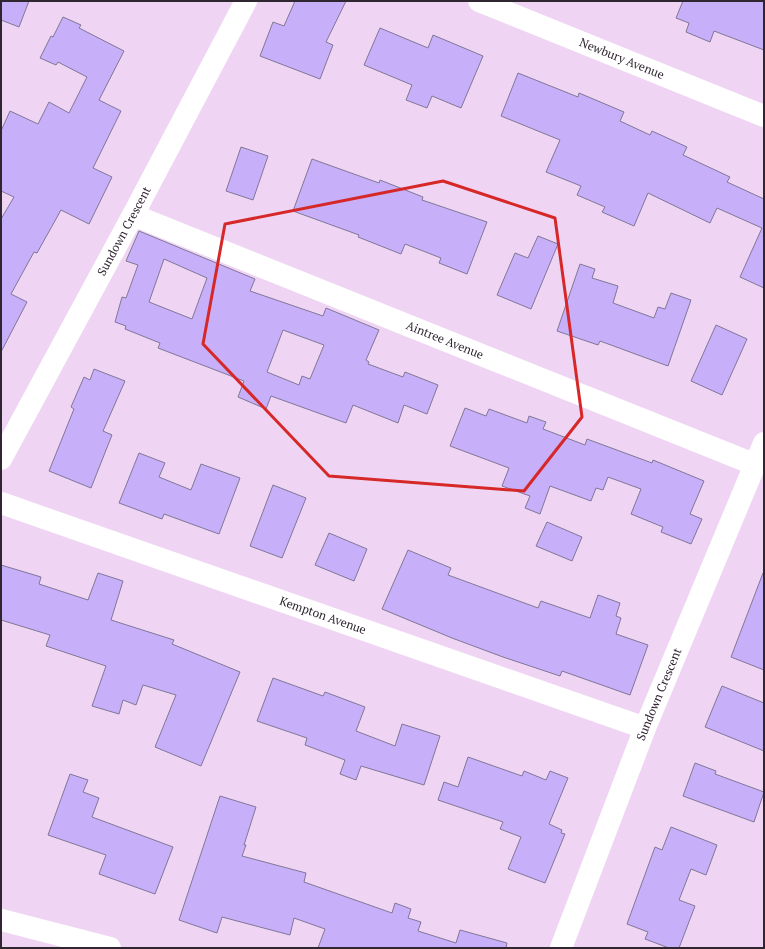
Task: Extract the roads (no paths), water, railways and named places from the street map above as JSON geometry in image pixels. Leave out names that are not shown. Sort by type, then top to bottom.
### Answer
[{"type":"street","name":"Sundown Crescent","points":[[1,459],[133,215],[246,1]]},
{"type":"street","name":"Newbury Avenue","points":[[479,1],[764,116]]},
{"type":"street","name":"Aintree Avenue","points":[[133,215],[756,465]]},
{"type":"street","name":"Sundown Crescent","points":[[561,948],[644,728],[764,444]]},
{"type":"street","name":"Kempton Avenue","points":[[1,503],[644,728]]},
{"type":"street","points":[[1,920],[110,948]]}]
